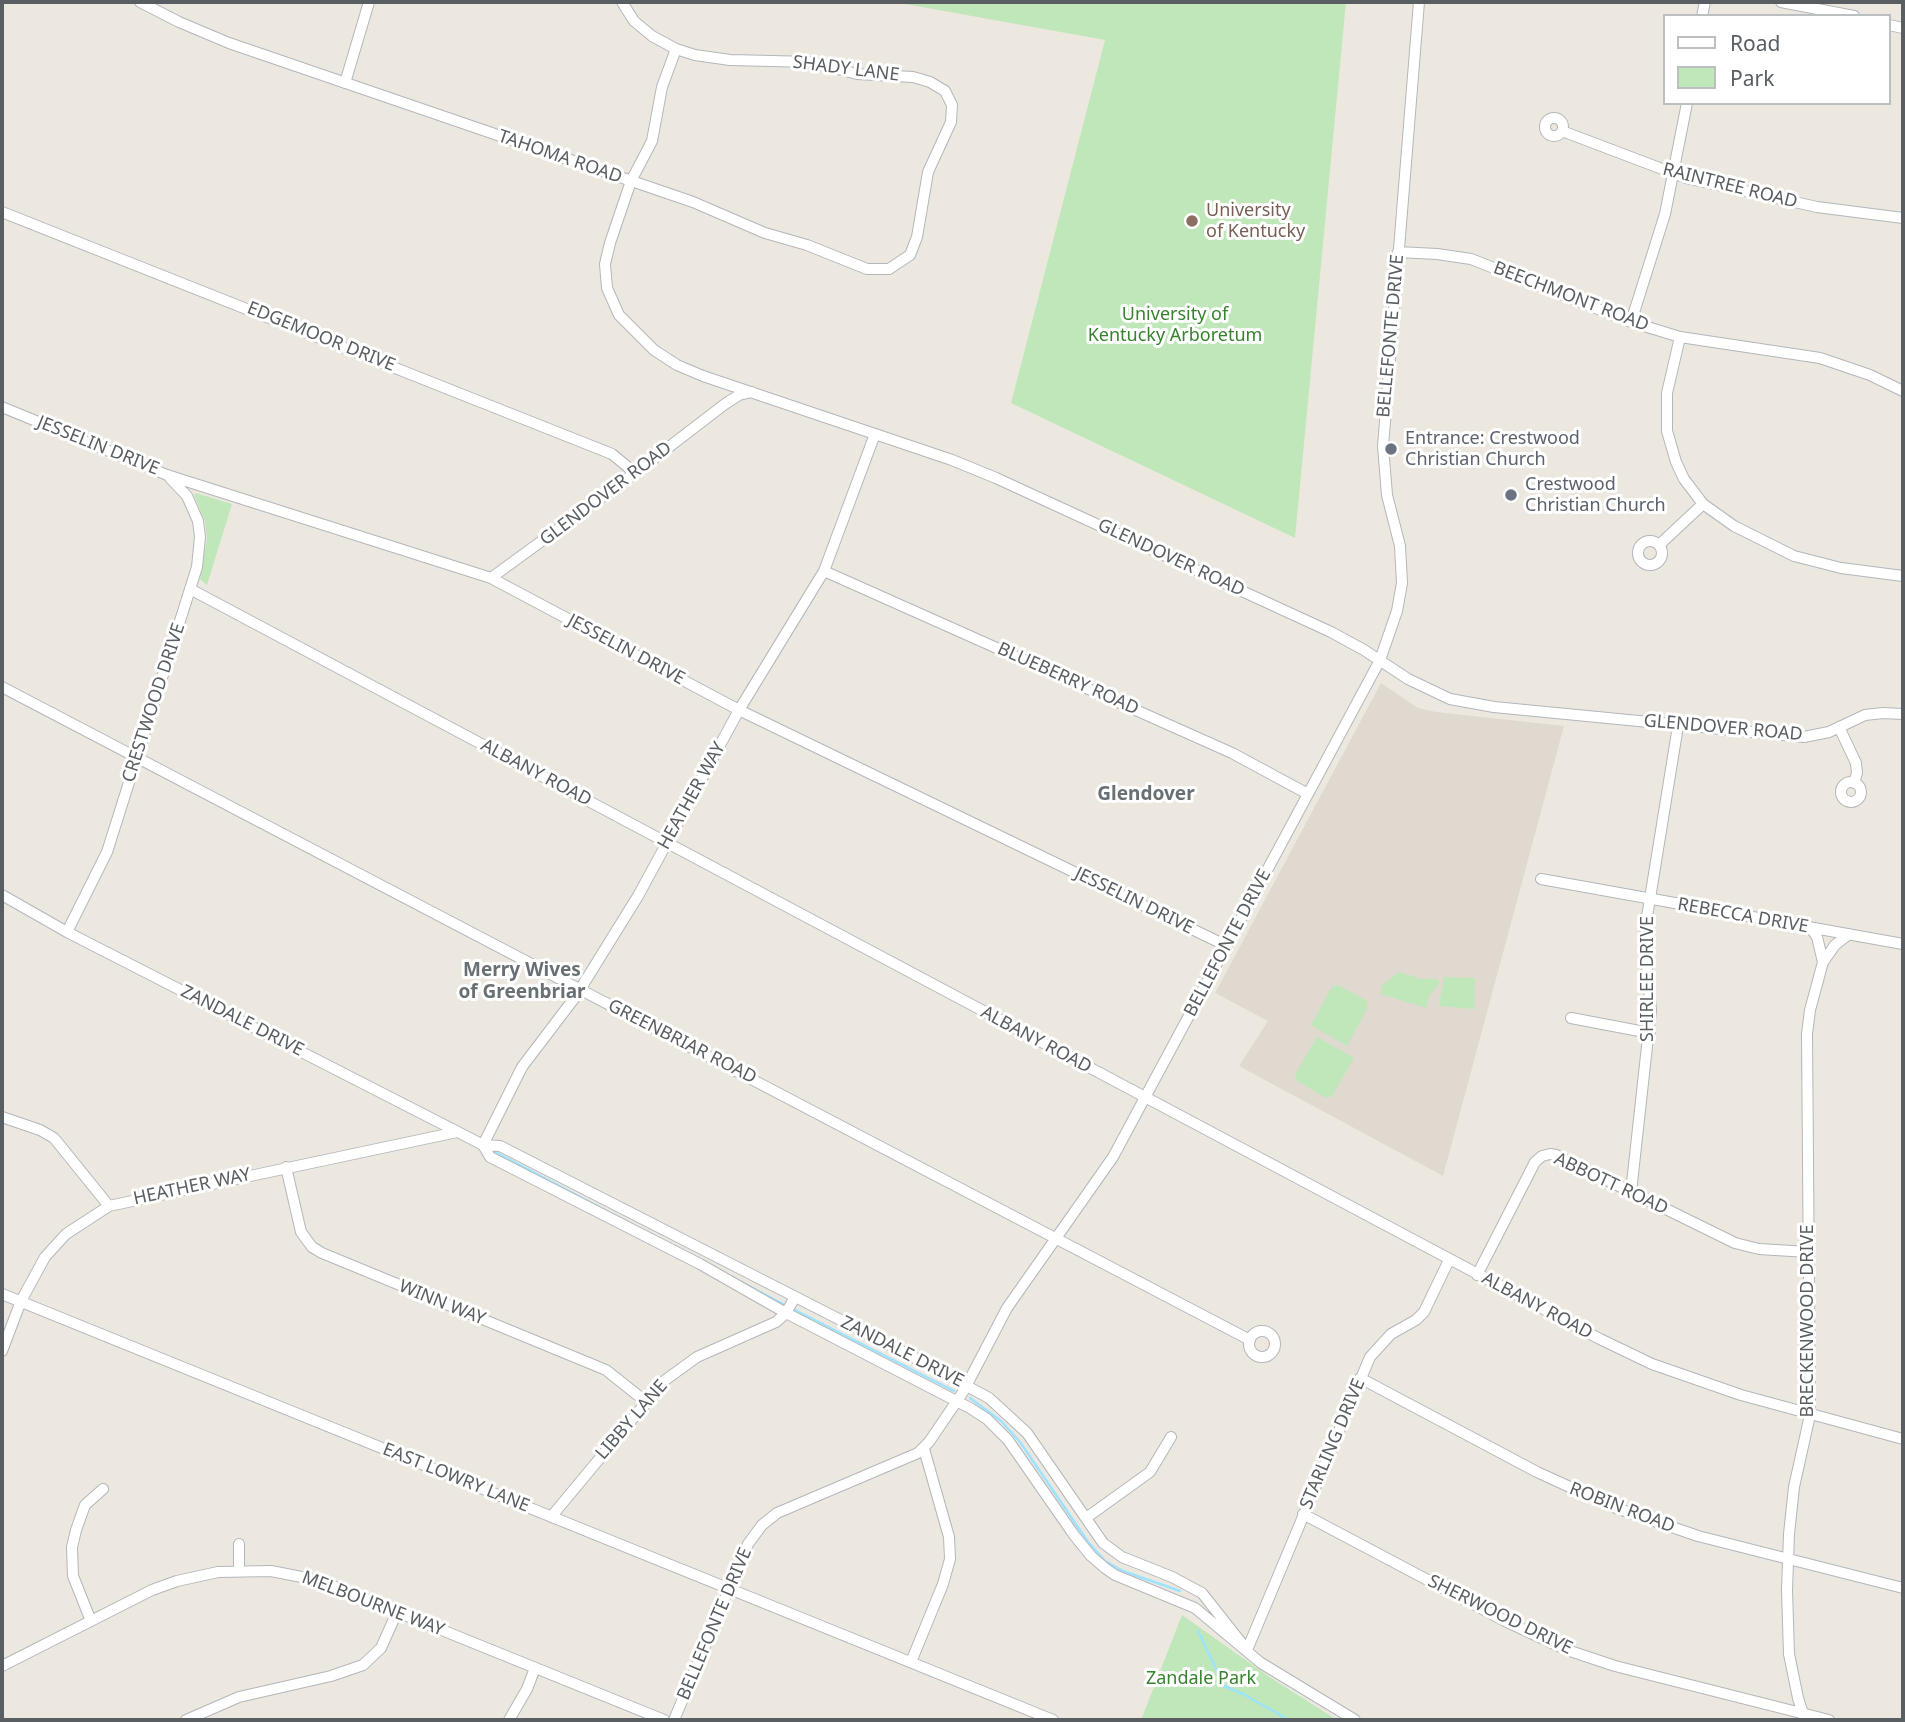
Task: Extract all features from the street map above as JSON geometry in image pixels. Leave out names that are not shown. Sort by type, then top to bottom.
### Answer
[{"type":"street","name":"TAHOMA ROAD","points":[[140,2],[229,43],[693,202],[765,233],[807,245],[856,265],[879,270],[897,265],[914,250],[924,183]]},
{"type":"street","points":[[345,83],[369,2]]},
{"type":"street","name":"SHADY LANE","points":[[622,2],[639,26],[676,49],[695,55],[730,60],[812,62],[857,74],[914,77],[930,82],[948,96],[952,116],[924,183]]},
{"type":"street","name":"BELLEFONTE DRIVE","points":[[674,1720],[748,1544],[769,1518],[924,1449],[967,1385],[1002,1316],[1107,1167],[1380,660],[1397,611],[1402,583],[1400,546],[1387,495],[1383,446],[1419,2]]},
{"type":"street","points":[[1781,2],[1844,14]]},
{"type":"street","points":[[676,49],[662,87],[652,141],[631,181],[605,264],[607,288],[619,315],[654,350],[677,365],[752,392]]},
{"type":"street","points":[[1631,322],[1665,214],[1687,105]]},
{"type":"street","name":"RAINTREE ROAD","points":[[1562,131],[1674,174],[1817,207],[1903,218]]},
{"type":"street","name":"EDGEMOOR DRIVE","points":[[2,212],[612,454],[635,473]]},
{"type":"street","name":"BEECHMONT ROAD","points":[[1398,252],[1471,259],[1631,322],[1680,337],[1820,358],[1870,375],[1903,391]]},
{"type":"street","points":[[1680,337],[1667,393],[1667,431],[1684,479],[1703,504],[1734,526],[1794,556],[1842,568],[1903,576]]},
{"type":"street","name":"GLENDOVER ROAD","points":[[491,578],[725,404],[739,395],[752,392],[952,460],[996,478],[1331,632],[1418,684],[1450,699],[1494,707],[1804,737],[1839,727],[1856,718],[1873,714],[1903,713]]},
{"type":"street","name":"JESSELIN DRIVE","points":[[2,407],[167,475],[491,578],[739,710],[1227,946]]},
{"type":"street","name":"HEATHER WAY","points":[[483,1144],[517,1074],[579,989],[638,896],[739,710],[824,571],[875,434]]},
{"type":"street","name":"CRESTWOOD DRIVE","points":[[67,932],[103,864],[191,589],[199,553],[200,528],[187,496],[167,475]]},
{"type":"street","points":[[1659,545],[1703,504]]},
{"type":"street","name":"BLUEBERRY ROAD","points":[[824,571],[1232,753],[1308,794]]},
{"type":"street","name":"ALBANY ROAD","points":[[191,589],[1600,1339],[1652,1364],[1741,1395],[1903,1439]]},
{"type":"street","name":"GREENBRIAR ROAD","points":[[2,687],[1250,1340]]},
{"type":"street","name":"SHIRLEE DRIVE","points":[[1631,1192],[1650,1033],[1651,1010],[1645,946],[1678,726]]},
{"type":"street","points":[[1839,727],[1856,762],[1854,783]]},
{"type":"street","name":"REBECCA DRIVE","points":[[1541,879],[1903,944]]},
{"type":"street","name":"ZANDALE DRIVE","points":[[2,895],[67,932],[458,1132],[483,1144],[500,1146],[989,1398],[1019,1424],[1103,1543],[1114,1553],[1202,1592],[1247,1650]]},
{"type":"street","points":[[1811,928],[1817,937],[1823,961]]},
{"type":"street","name":"BRECKENWOOD DRIVE","points":[[1804,1717],[1789,1654],[1787,1559],[1794,1486],[1810,1415],[1807,1034],[1810,1010],[1823,961],[1835,945],[1849,934]]},
{"type":"street","points":[[1571,1018],[1650,1033]]},
{"type":"street","points":[[2,1117],[40,1130],[54,1138],[109,1206]]},
{"type":"street","name":"HEATHER WAY","points":[[2,1351],[21,1301],[36,1271],[54,1245],[109,1206],[458,1132]]},
{"type":"street","name":"ZANDALE DRIVE","points":[[483,1144],[490,1157],[700,1264],[786,1313],[986,1419],[1009,1440],[1074,1535],[1105,1568],[1115,1575],[1195,1608],[1276,1672],[1354,1720]]},
{"type":"street","name":"ABBOTT ROAD","points":[[1477,1275],[1535,1162],[1542,1156],[1556,1155],[1735,1243],[1759,1249],[1808,1252]]},
{"type":"street","name":"WINN WAY","points":[[286,1167],[301,1233],[312,1247],[606,1370],[645,1401]]},
{"type":"street","name":"STARLING DRIVE","points":[[1247,1650],[1360,1378],[1377,1348],[1391,1334],[1416,1320],[1424,1312],[1449,1261]]},
{"type":"street","name":"EAST LOWRY LANE","points":[[2,1294],[1053,1720]]},
{"type":"street","name":"LIBBY LANE","points":[[551,1517],[664,1381],[685,1364],[763,1328],[786,1313],[795,1297]]},
{"type":"street","name":"ROBIN ROAD","points":[[1360,1378],[1580,1493],[1668,1527],[1903,1588]]},
{"type":"street","points":[[1086,1518],[1150,1472],[1171,1437]]},
{"type":"street","points":[[911,1662],[943,1584],[950,1559],[949,1537],[924,1449]]},
{"type":"street","points":[[91,1621],[73,1576],[72,1548],[85,1506],[103,1489]]},
{"type":"street","name":"SHERWOOD DRIVE","points":[[1303,1514],[1505,1621],[1567,1650],[1615,1666],[1804,1717],[1829,1720]]},
{"type":"street","points":[[239,1545],[239,1571]]},
{"type":"street","name":"MELBOURNE WAY","points":[[2,1666],[177,1581],[218,1572],[271,1571],[309,1578],[664,1720]]},
{"type":"street","points":[[186,1720],[239,1697],[331,1676],[363,1665],[381,1648],[397,1612]]},
{"type":"street","points":[[509,1720],[527,1689],[535,1668]]},
{"type":"shaded area","points":[[1381,683],[1418,708],[1564,726],[1443,1176],[1239,1066],[1268,1021],[1215,993]]},
{"type":"green space","name":"University of Kentucky Arboretum","points":[[894,2],[1346,2],[1295,538],[1011,403],[1105,40]]},
{"type":"green space","points":[[196,493],[232,504],[207,585],[200,579],[207,538],[205,521],[194,495]]},
{"type":"green space","points":[[1399,972],[1421,979],[1437,979],[1440,982],[1428,998],[1426,1008],[1380,994],[1382,985]]},
{"type":"green space","points":[[1444,977],[1475,978],[1474,1009],[1439,1006]]},
{"type":"green space","points":[[1338,985],[1367,1001],[1368,1007],[1347,1046],[1311,1025],[1332,987]]},
{"type":"green space","points":[[1317,1037],[1354,1058],[1332,1096],[1326,1098],[1297,1081],[1295,1075]]},
{"type":"green space","name":"Zandale Park","points":[[1182,1615],[1271,1678],[1337,1720],[1141,1720]]},
{"type":"waterway","points":[[495,1152],[783,1304]]},
{"type":"waterway","points":[[795,1310],[954,1391]]},
{"type":"waterway","points":[[970,1398],[1001,1421],[1020,1442],[1088,1542],[1105,1561],[1123,1571],[1180,1591]]},
{"type":"waterway","points":[[1198,1631],[1224,1686],[1289,1720]]},
{"type":"place","name":"University of Kentucky","points":[[1192,221]]},
{"type":"place","name":"Entrance: Crestwood Christian Church","points":[[1391,449]]},
{"type":"place","name":"Crestwood Christian Church","points":[[1511,495]]},
{"type":"district","name":"Glendover","points":[[1146,795]]},
{"type":"district","name":"Merry Wives of Greenbriar","points":[[522,982]]}]
